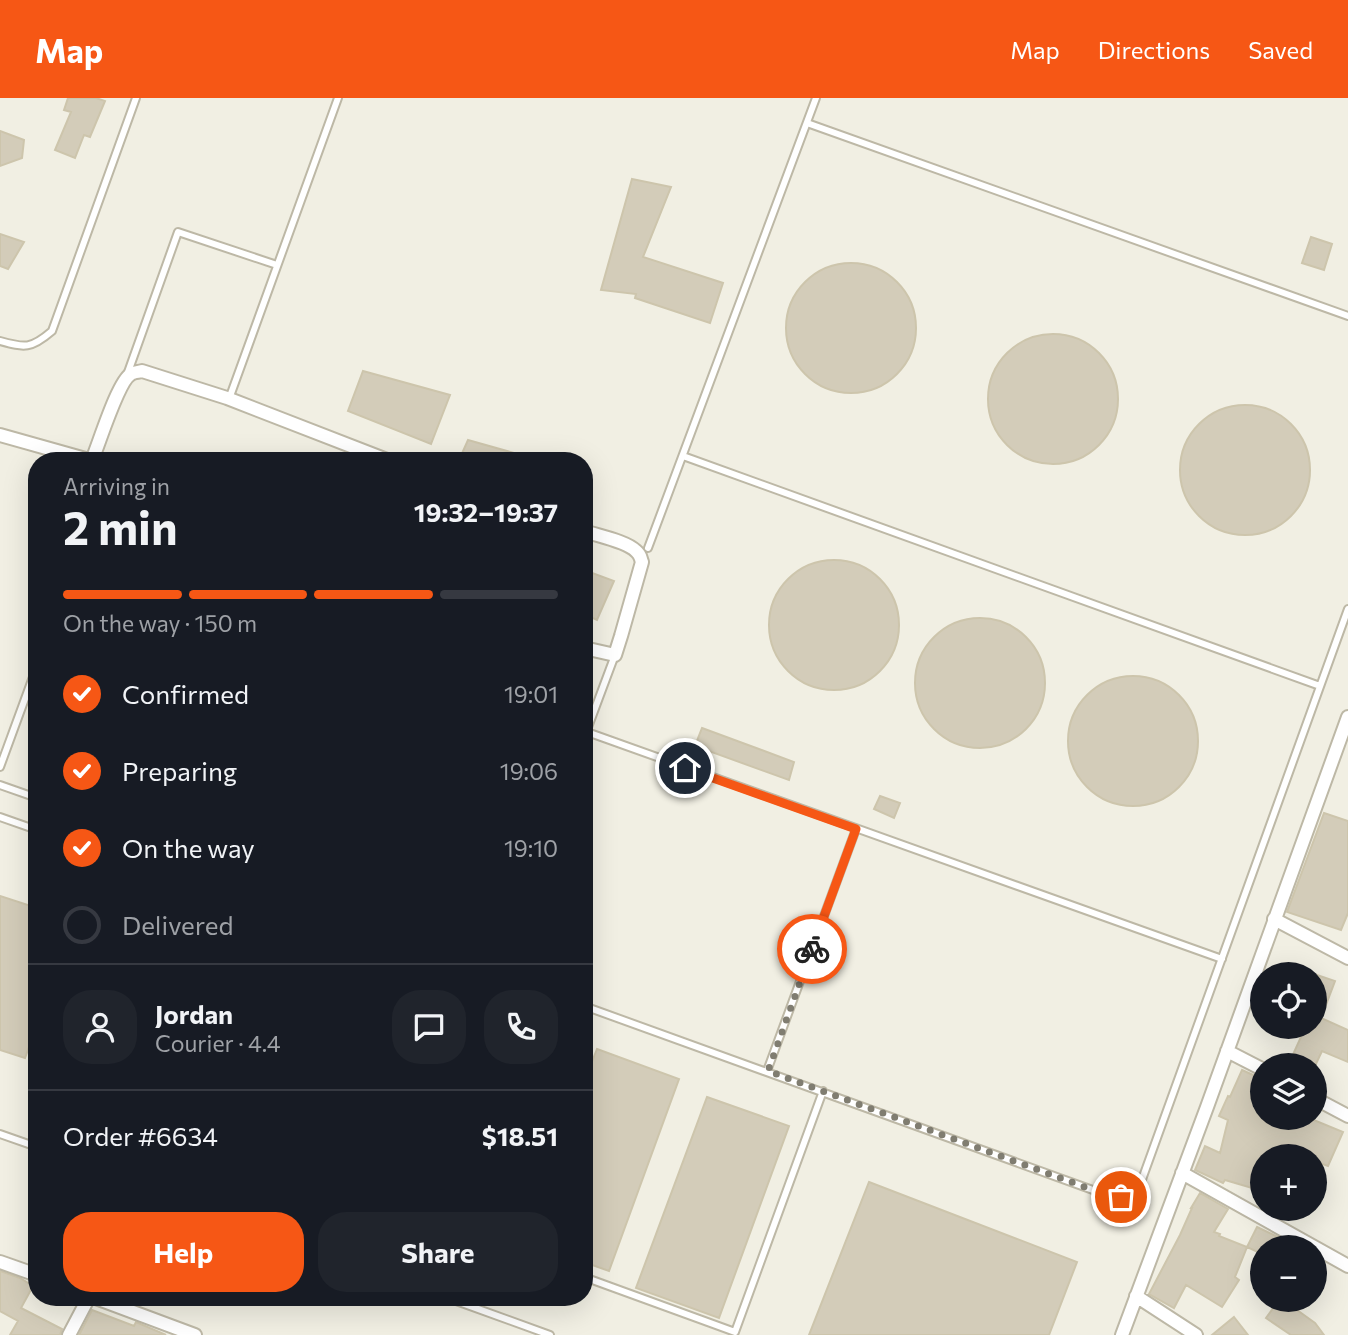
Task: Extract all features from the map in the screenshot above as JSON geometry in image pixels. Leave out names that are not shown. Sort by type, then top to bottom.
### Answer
[{"type":"street","points":[[94,452],[125,379],[132,373],[142,371],[229,399],[366,452]]},
{"type":"street","points":[[0,435],[62,452]]},
{"type":"street","points":[[593,534],[629,546],[636,551],[642,562],[615,655],[593,650]]},
{"type":"street","points":[[1122,1335],[1348,717]]},
{"type":"street","points":[[1274,919],[1348,958]]},
{"type":"street","points":[[1227,1051],[1250,1063]]},
{"type":"street","points":[[1327,1105],[1348,1116]]},
{"type":"street","points":[[1182,1172],[1348,1266]]},
{"type":"street","points":[[0,1262],[28,1272]]},
{"type":"street","points":[[1136,1296],[1196,1335]]},
{"type":"street","points":[[69,1335],[86,1306]]},
{"type":"street","points":[[116,1306],[195,1335]]},
{"type":"lane","points":[[0,341],[21,347],[30,346],[39,343],[52,331],[135,98]]},
{"type":"lane","points":[[229,399],[338,98]]},
{"type":"lane","points":[[648,548],[816,98]]},
{"type":"lane","points":[[807,122],[1348,316]]},
{"type":"lane","points":[[125,379],[178,232],[277,265]]},
{"type":"lane","points":[[683,456],[1320,686]]},
{"type":"lane","points":[[593,1009],[1115,1198],[1129,1195],[1140,1185],[1348,610]]},
{"type":"lane","points":[[593,716],[615,655]]},
{"type":"lane","points":[[0,766],[28,690]]},
{"type":"lane","points":[[593,737],[1222,959]]},
{"type":"lane","points":[[0,785],[28,795]]},
{"type":"lane","points":[[0,817],[28,827]]},
{"type":"lane","points":[[768,1071],[856,829]]},
{"type":"lane","points":[[593,1280],[734,1332],[822,1091]]},
{"type":"lane","points":[[0,1134],[28,1144]]},
{"type":"lane","points":[[470,1306],[550,1335]]},
{"type":"building","points":[[68,98],[96,98],[105,101],[90,137],[84,135],[75,158],[55,150],[71,112],[64,110]]},
{"type":"building","points":[[0,131],[24,140],[22,158],[0,166]]},
{"type":"building","points":[[632,179],[671,187],[643,257],[723,283],[710,323],[635,298],[636,294],[601,290]]},
{"type":"building","points":[[0,234],[24,242],[8,269],[0,266]]},
{"type":"building","points":[[1311,237],[1332,244],[1324,270],[1302,263]]},
{"type":"building","points":[[851,263],[876,268],[897,282],[911,303],[916,328],[911,353],[897,374],[876,388],[851,393],[826,388],[805,374],[791,353],[786,328],[791,303],[805,282],[826,268]]},
{"type":"building","points":[[1053,334],[1078,339],[1099,353],[1113,374],[1118,399],[1113,424],[1099,445],[1078,459],[1053,464],[1028,459],[1007,445],[993,424],[988,399],[993,374],[1007,353],[1028,339]]},
{"type":"building","points":[[363,371],[450,395],[431,444],[348,411]]},
{"type":"building","points":[[1245,405],[1270,410],[1291,424],[1305,445],[1310,470],[1305,495],[1291,516],[1270,530],[1245,535],[1220,530],[1199,516],[1185,495],[1180,470],[1185,445],[1199,424],[1220,410]]},
{"type":"building","points":[[468,440],[510,452],[463,452]]},
{"type":"building","points":[[834,560],[859,565],[880,579],[894,600],[899,625],[894,650],[880,671],[859,685],[834,690],[809,685],[788,671],[774,650],[769,625],[774,600],[788,579],[809,565]]},
{"type":"building","points":[[593,573],[614,581],[597,620],[593,618]]},
{"type":"building","points":[[980,618],[1005,623],[1026,637],[1040,658],[1045,683],[1040,708],[1026,729],[1005,743],[980,748],[955,743],[934,729],[920,708],[915,683],[920,658],[934,637],[955,623]]},
{"type":"building","points":[[1133,676],[1158,681],[1179,695],[1193,716],[1198,741],[1193,766],[1179,787],[1158,801],[1133,806],[1108,801],[1087,787],[1073,766],[1068,741],[1073,716],[1087,695],[1108,681]]},
{"type":"building","points":[[702,728],[794,762],[789,780],[695,746]]},
{"type":"building","points":[[880,796],[900,803],[894,818],[874,809]]},
{"type":"building","points":[[1324,813],[1348,821],[1348,913],[1341,930],[1287,912]]},
{"type":"building","points":[[0,896],[28,905],[28,1050],[25,1058],[0,1050]]},
{"type":"building","points":[[1327,978],[1335,981],[1327,1002]]},
{"type":"building","points":[[1327,1021],[1348,1030],[1348,1062],[1322,1051],[1294,1053],[1300,1039],[1327,1039]]},
{"type":"building","points":[[597,1049],[679,1079],[609,1271],[593,1265],[593,1059]]},
{"type":"building","points":[[1242,1070],[1250,1074],[1250,1130],[1327,1130],[1327,1125],[1343,1132],[1328,1166],[1327,1144],[1250,1144],[1250,1187],[1225,1180],[1223,1183],[1195,1170],[1205,1146],[1220,1153],[1228,1120],[1219,1116],[1228,1096],[1230,1097]]},
{"type":"building","points":[[707,1097],[789,1126],[719,1318],[636,1288]]},
{"type":"building","points":[[869,1182],[1077,1262],[1049,1335],[809,1335]]},
{"type":"building","points":[[1200,1193],[1228,1209],[1214,1232],[1247,1247],[1235,1277],[1239,1280],[1222,1307],[1186,1285],[1174,1308],[1149,1294]]},
{"type":"building","points":[[1257,1227],[1274,1235],[1253,1235]]},
{"type":"building","points":[[0,1271],[28,1283],[28,1295],[21,1308],[62,1329],[60,1335],[10,1335],[18,1321],[0,1311]]},
{"type":"building","points":[[92,1310],[134,1326],[136,1322],[166,1335],[79,1335]]},
{"type":"building","points":[[1270,1312],[1300,1312],[1315,1323],[1324,1335],[1291,1335],[1266,1318]]},
{"type":"building","points":[[1234,1317],[1248,1335],[1212,1335]]},
{"type":"way so far","points":[[812,949],[768,1071],[1115,1198],[1121,1197]]},
{"type":"route","points":[[685,768],[856,829],[812,949]]}]
